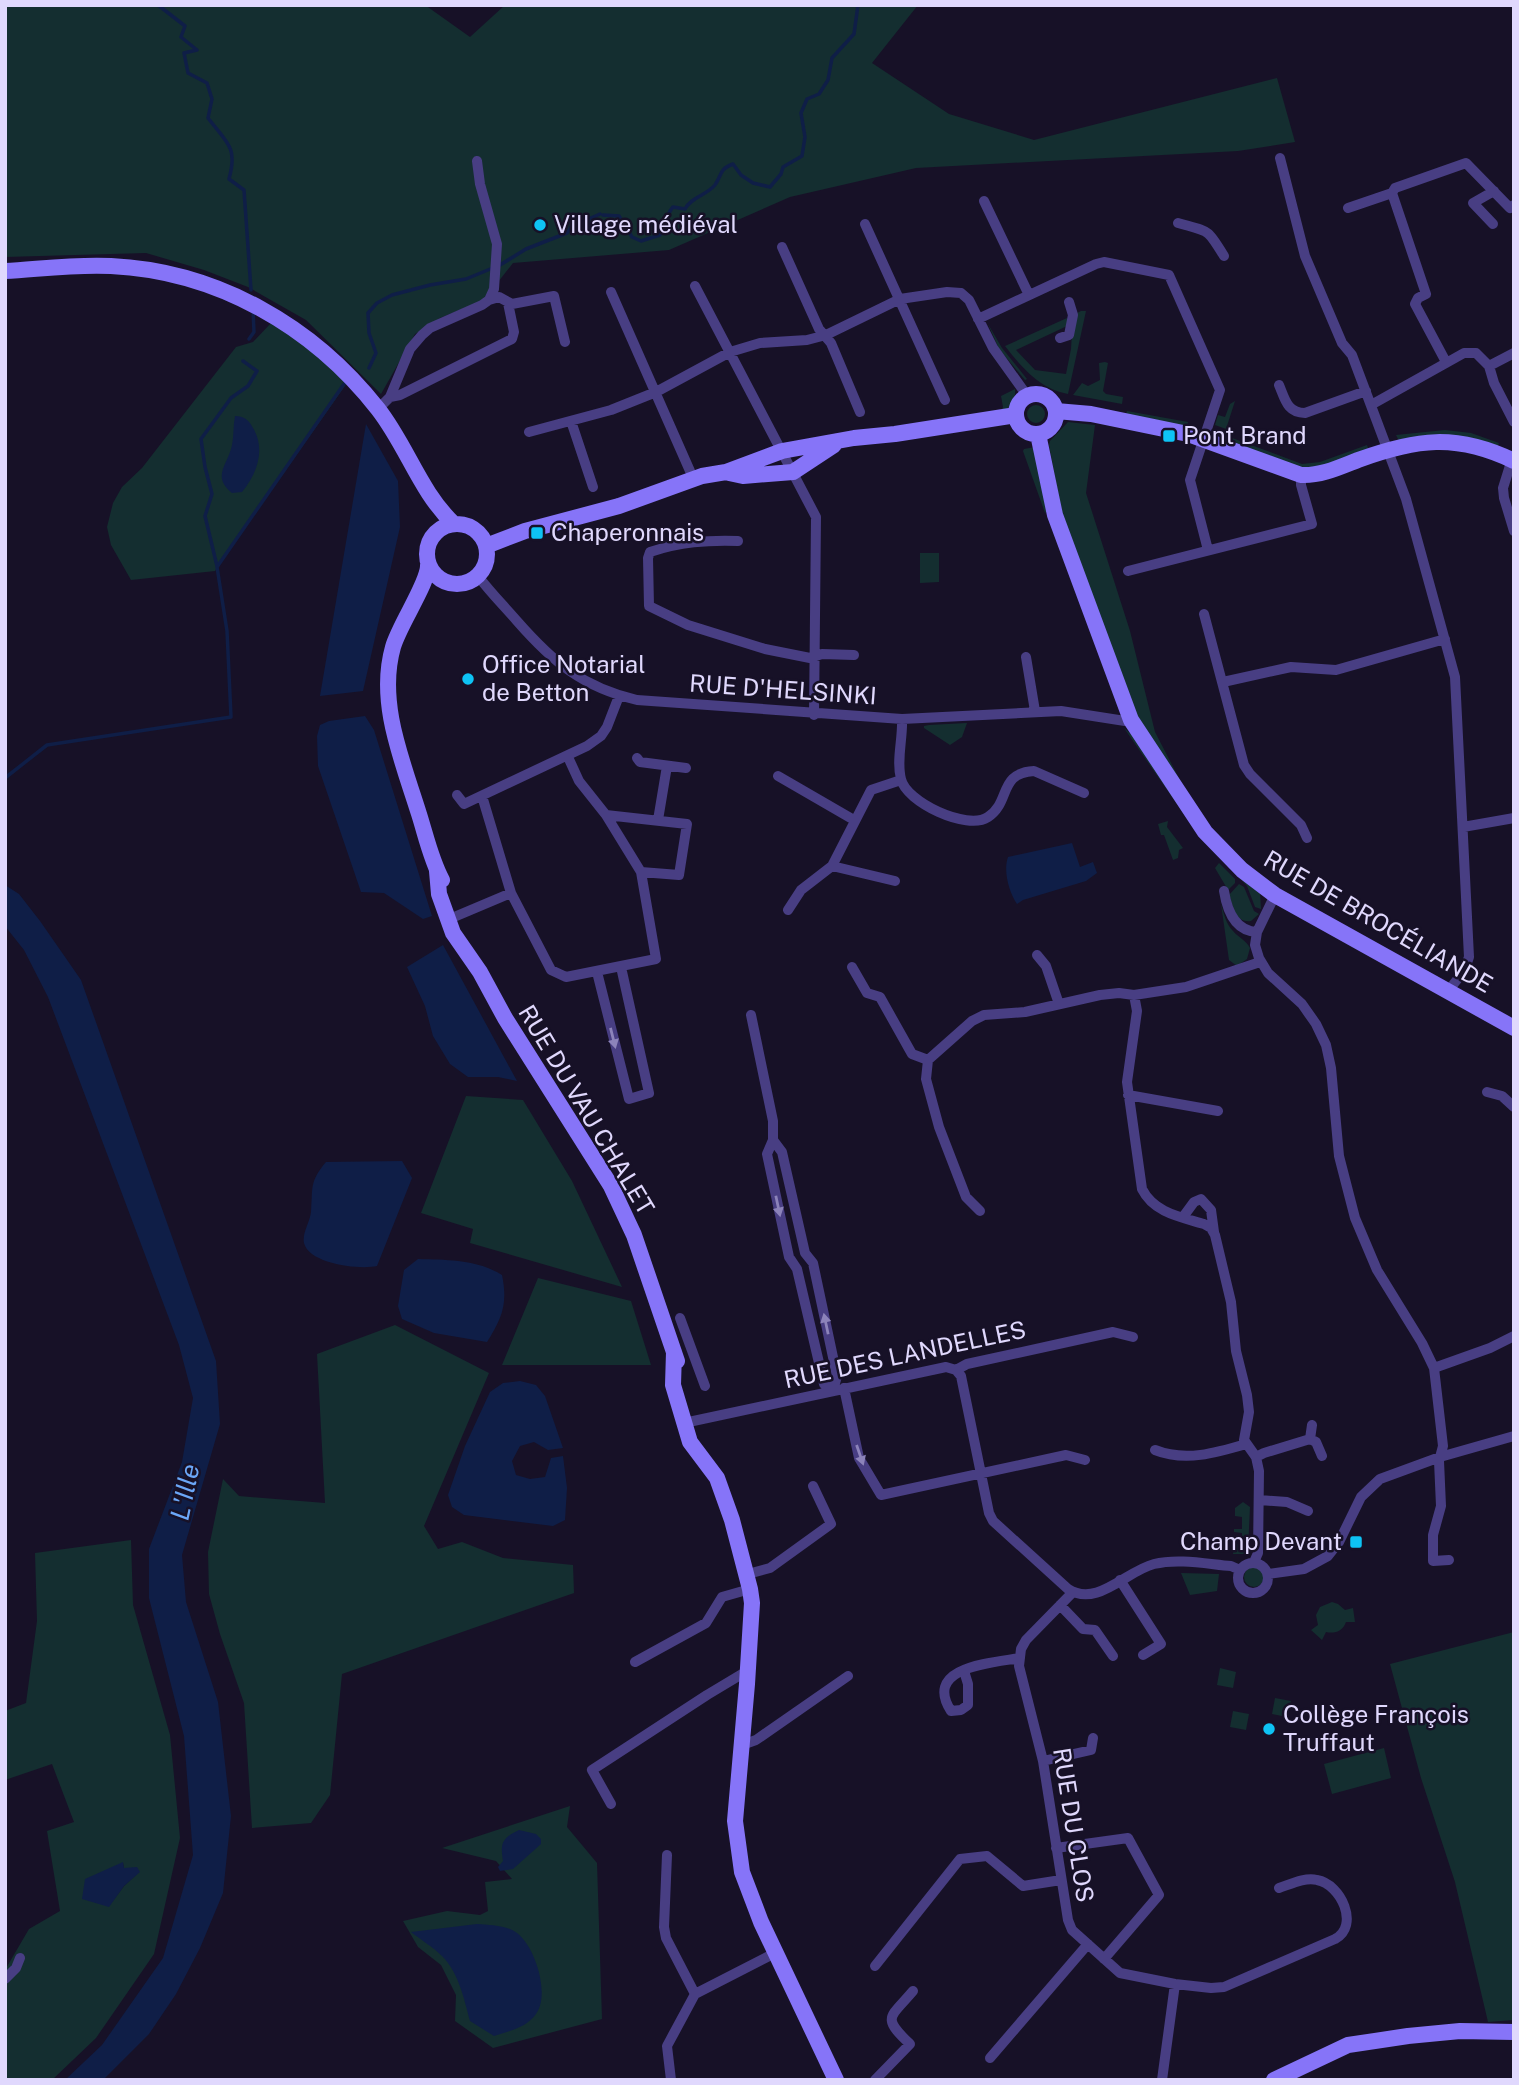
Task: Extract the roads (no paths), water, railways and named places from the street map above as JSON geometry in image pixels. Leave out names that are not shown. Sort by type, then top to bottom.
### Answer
[{"type":"street","points":[[1280,158],[1305,256],[1342,343],[1352,355],[1406,499],[1455,677],[1469,957],[1464,971],[1448,991]]},
{"type":"street","points":[[477,161],[480,184],[496,234],[494,289],[489,300]]},
{"type":"street","points":[[1349,208],[1392,193],[1395,188],[1466,163],[1510,208],[1514,205]]},
{"type":"street","points":[[1493,224],[1472,203],[1494,191]]},
{"type":"street","points":[[1392,193],[1426,294],[1418,298],[1415,304],[1446,362]]},
{"type":"street","points":[[984,201],[1029,295]]},
{"type":"street","points":[[1178,223],[1205,230],[1212,235],[1224,256]]},
{"type":"street","points":[[865,224],[944,400]]},
{"type":"street","points":[[782,247],[819,329],[831,343],[860,412]]},
{"type":"street","points":[[978,318],[1104,262],[1170,275],[1220,390],[1190,480],[1208,550]]},
{"type":"street","points":[[5,271],[112,266],[163,272],[201,282],[274,315],[345,371],[378,409],[393,430],[430,497],[454,524]]},
{"type":"street","points":[[695,286],[816,517],[814,715]]},
{"type":"street","points":[[611,292],[690,471]]},
{"type":"street","points":[[529,432],[611,410],[656,392],[730,352],[760,343],[807,340],[825,335],[900,299],[927,293],[961,293],[969,300],[996,353],[1028,397]]},
{"type":"street","points":[[378,409],[390,397],[410,349],[422,335],[430,328],[489,300],[499,297],[508,303],[518,304],[554,296],[565,342]]},
{"type":"street","points":[[1060,338],[1069,335],[1073,315],[1069,302]]},
{"type":"street","points":[[390,397],[400,395],[512,340],[514,337],[508,303]]},
{"type":"street","points":[[1371,405],[1464,353],[1476,353],[1489,366],[1494,383],[1514,422]]},
{"type":"street","points":[[1489,366],[1514,353]]},
{"type":"street","points":[[1279,385],[1289,408],[1296,413],[1305,413],[1366,391]]},
{"type":"street","points":[[1044,396],[1056,411],[1056,418],[1050,429],[1038,434],[1023,429],[1016,415],[1021,401],[1028,397],[1044,396]]},
{"type":"street","points":[[1056,411],[1091,414],[1203,438],[1301,475],[1325,472],[1387,450],[1422,442],[1448,441],[1482,448],[1513,459],[1503,488],[1514,531]]},
{"type":"street","points":[[486,546],[525,531],[619,506],[702,477],[726,472],[782,451],[1016,415]]},
{"type":"street","points":[[571,421],[593,487]]},
{"type":"street","name":"RUE DE BROCÉLIANDE","points":[[1038,434],[1055,515],[1131,720],[1205,832],[1242,870],[1275,895],[1514,1028]]},
{"type":"street","points":[[726,472],[743,476],[793,472],[840,442]]},
{"type":"street","points":[[1128,571],[1312,524],[1301,485],[1301,475]]},
{"type":"street","points":[[430,497],[436,531],[427,547],[428,565],[444,582]]},
{"type":"street","points":[[414,600],[431,586],[444,582],[468,582],[478,576],[487,557],[482,537],[465,524],[454,524],[436,531]]},
{"type":"street","points":[[738,541],[698,540],[650,552],[649,606],[688,625],[765,649],[810,658],[822,654],[854,654]]},
{"type":"street","name":"RUE DU VAU CHALET","points":[[428,565],[427,576],[392,649],[388,680],[389,704],[403,763],[437,871],[439,894],[452,918],[453,933],[480,972],[505,1018],[611,1186],[634,1235],[674,1352],[673,1385],[690,1422],[690,1442],[712,1470],[722,1490],[749,1581],[752,1603],[736,1821],[738,1848],[747,1887],[775,1953],[836,2080]]},
{"type":"street","name":"RUE D'HELSINKI","points":[[478,576],[543,651],[560,666],[585,682],[619,695],[666,703],[814,715],[902,719],[1035,711],[1070,712],[1131,720]]},
{"type":"street","points":[[1204,614],[1244,765],[1301,824],[1307,838]]},
{"type":"street","points":[[1223,682],[1291,667],[1336,670],[1445,639]]},
{"type":"street","points":[[1026,657],[1035,711]]},
{"type":"street","points":[[457,795],[464,804],[587,746],[604,732],[619,695]]},
{"type":"street","points":[[902,719],[901,780],[906,791],[916,800],[958,819],[969,822],[990,816],[1010,779],[1026,771],[1034,771],[1084,793]]},
{"type":"street","points":[[482,796],[511,893],[551,970],[566,977],[656,958],[641,872],[606,815],[579,781],[568,757]]},
{"type":"street","points":[[637,758],[640,762],[686,768]]},
{"type":"street","points":[[658,820],[667,766]]},
{"type":"street","points":[[778,776],[854,820]]},
{"type":"street","points":[[788,910],[801,890],[832,866],[871,790],[901,780]]},
{"type":"street","points":[[606,815],[687,824],[679,875],[641,872]]},
{"type":"street","points":[[1462,827],[1514,818]]},
{"type":"street","points":[[832,866],[895,881]]},
{"type":"street","points":[[1224,891],[1229,911],[1238,926],[1257,932]]},
{"type":"street","points":[[452,918],[511,893]]},
{"type":"street","points":[[1275,895],[1257,932],[1255,945],[1260,962],[1301,1004],[1316,1024],[1326,1045],[1331,1068],[1339,1156],[1353,1211],[1377,1270],[1422,1343],[1434,1368],[1443,1446],[1440,1457],[1441,1506],[1433,1535],[1433,1561],[1449,1560]]},
{"type":"street","points":[[1037,955],[1046,966],[1059,1004]]},
{"type":"street","points":[[980,1212],[965,1198],[939,1127],[926,1079],[928,1060],[978,1017],[993,1013],[1025,1012],[1100,995],[1134,995],[1206,982],[1260,962]]},
{"type":"street","points":[[597,972],[629,1099],[649,1093],[621,967]]},
{"type":"street","points":[[852,967],[867,993],[880,997],[912,1054],[928,1060]]},
{"type":"street","points":[[1134,995],[1137,1011],[1127,1072],[1142,1189],[1147,1200],[1156,1208],[1207,1226],[1214,1232]]},
{"type":"street","points":[[751,1015],[773,1121],[773,1140],[767,1154],[789,1257],[797,1269],[824,1384],[832,1391],[837,1376],[813,1264],[805,1253],[782,1152],[773,1140]]},
{"type":"street","points":[[1487,1092],[1502,1096],[1514,1107]]},
{"type":"street","points":[[1128,1095],[1218,1111]]},
{"type":"street","points":[[1183,1217],[1194,1202],[1201,1199],[1211,1210],[1231,1302],[1236,1351],[1249,1412],[1244,1436],[1246,1444],[1256,1457],[1259,1471],[1258,1550],[1254,1562]]},
{"type":"street","points":[[797,1269],[813,1264]]},
{"type":"street","points":[[680,1318],[705,1386]]},
{"type":"street","name":"RUE DES LANDELLES","points":[[690,1422],[946,1367],[956,1370],[967,1363],[1112,1332],[1133,1337]]},
{"type":"street","points":[[1434,1368],[1490,1348],[1514,1336]]},
{"type":"street","points":[[674,1352],[690,1345]]},
{"type":"street","points":[[956,1370],[961,1376],[989,1513],[993,1521],[1073,1592],[1087,1595],[1100,1592],[1143,1567],[1164,1562],[1231,1566],[1240,1570]]},
{"type":"street","points":[[845,1388],[859,1458],[881,1495],[1066,1455],[1085,1460]]},
{"type":"street","points":[[1310,1439],[1312,1425]]},
{"type":"street","points":[[1268,1574],[1299,1570],[1317,1564],[1328,1556],[1339,1542],[1361,1497],[1368,1488],[1384,1477],[1440,1457],[1514,1436]]},
{"type":"street","points":[[1256,1457],[1264,1452],[1310,1439],[1316,1442],[1322,1456]]},
{"type":"street","points":[[1155,1450],[1171,1456],[1186,1457],[1246,1444]]},
{"type":"street","points":[[635,1662],[706,1623],[722,1597],[773,1566],[831,1524],[813,1486]]},
{"type":"street","points":[[1260,1500],[1287,1502],[1308,1511]]},
{"type":"street","points":[[1254,1562],[1265,1568],[1268,1574],[1267,1585],[1254,1594],[1244,1590],[1238,1581],[1243,1566],[1254,1562]]},
{"type":"street","points":[[1120,1580],[1161,1644],[1143,1655]]},
{"type":"street","points":[[964,1671],[976,1665],[1020,1658],[1026,1640],[1073,1592]]},
{"type":"street","points":[[1060,1605],[1083,1629],[1095,1630],[1113,1656]]},
{"type":"street","name":"RUE DU CLOS","points":[[1020,1658],[1019,1666],[1043,1761],[1068,1920],[1072,1930],[1104,1959],[1120,1973],[1175,1984],[1221,1988],[1344,1933],[1347,1923],[1341,1898],[1329,1884],[1308,1879],[1279,1888]]},
{"type":"street","points":[[611,1804],[592,1770],[747,1671]]},
{"type":"street","points":[[742,1745],[755,1740],[848,1676]]},
{"type":"street","points":[[1043,1761],[1091,1750],[1093,1738]]},
{"type":"street","points":[[1056,1848],[1128,1838],[1159,1895],[1104,1959]]},
{"type":"street","points":[[667,1855],[664,1927],[666,1938],[695,1994]]},
{"type":"street","points":[[874,1966],[960,1859],[987,1856],[1023,1886],[1061,1880]]},
{"type":"street","points":[[990,2058],[1088,1944]]},
{"type":"street","points":[[671,2080],[667,2046],[695,1994],[775,1953]]},
{"type":"street","points":[[5,1979],[11,1976],[20,1958]]},
{"type":"street","points":[[1161,2080],[1175,1984]]},
{"type":"street","points":[[875,2080],[910,2044],[892,2028],[890,2022],[913,1991]]},
{"type":"street","points":[[1274,2080],[1348,2045],[1460,2031],[1514,2032]]},
{"type":"water","points":[[235,416],[244,418],[251,425],[257,436],[259,453],[256,469],[247,485],[242,492],[232,493],[226,487],[222,476],[232,445]]},
{"type":"water","points":[[366,424],[398,481],[400,527],[363,691],[320,696]]},
{"type":"water","points":[[365,716],[374,730],[432,916],[423,919],[384,893],[361,892],[318,766],[317,736],[320,725],[329,721]]},
{"type":"water","points":[[1072,843],[1080,867],[1093,862],[1097,873],[1086,881],[1017,904],[1008,881],[1008,857]]},
{"type":"water","name":"L'Ille","points":[[5,885],[19,894],[81,980],[216,1361],[220,1424],[182,1555],[186,1602],[218,1702],[231,1816],[223,1893],[200,1948],[176,1994],[149,2034],[103,2080],[65,2080],[102,2045],[163,1958],[193,1855],[184,1736],[149,1598],[149,1549],[182,1462],[193,1398],[179,1345],[48,997],[24,950],[5,926]]},
{"type":"water","points":[[443,945],[517,1081],[498,1077],[468,1077],[450,1064],[433,1036],[425,1006],[407,967]]},
{"type":"water","points":[[402,1161],[412,1178],[377,1266],[336,1264],[315,1256],[308,1250],[304,1239],[311,1212],[313,1186],[326,1162]]},
{"type":"water","points":[[418,1259],[472,1263],[502,1275],[504,1303],[497,1325],[487,1342],[434,1333],[402,1319],[398,1306],[404,1270]]},
{"type":"water","points":[[520,1381],[536,1385],[545,1396],[563,1448],[548,1450],[534,1442],[520,1446],[512,1461],[516,1475],[530,1479],[545,1477],[551,1458],[563,1456],[567,1488],[565,1520],[553,1526],[464,1515],[452,1507],[448,1495],[465,1446],[490,1392],[503,1383]]},
{"type":"water","points":[[519,1830],[536,1834],[541,1839],[541,1844],[513,1869],[500,1871],[498,1867],[503,1861],[503,1842]]},
{"type":"water","points":[[123,1862],[124,1868],[137,1867],[140,1872],[124,1886],[109,1907],[82,1899],[85,1879]]},
{"type":"water","points":[[477,1924],[505,1928],[521,1937],[534,1957],[541,1982],[540,2005],[532,2019],[494,2036],[470,2021],[460,1987],[448,1963],[411,1932]]},
{"type":"waterway","points":[[158,5],[185,26],[181,37],[197,50],[184,53],[188,73],[207,83],[212,99],[208,118],[231,152],[229,179],[244,190],[251,290]]},
{"type":"waterway","points":[[603,215],[619,216],[632,237],[641,241],[660,235],[673,207],[685,209],[712,188],[728,166],[733,164],[741,175],[753,183],[770,187],[781,174],[783,167],[802,156],[805,137],[801,113],[807,99],[819,94],[828,80],[832,58],[854,34],[858,5]]},
{"type":"waterway","points":[[369,368],[376,353],[369,333],[368,313],[377,303],[392,295],[466,279],[500,265],[526,249],[567,233],[575,222],[600,214]]},
{"type":"waterway","points":[[249,339],[254,332],[253,310]]},
{"type":"waterway","points":[[217,566],[205,516],[212,494],[201,439],[231,398],[248,386],[257,371],[243,361]]},
{"type":"waterway","points":[[5,778],[47,745],[231,717],[227,631],[217,567],[344,384]]},
{"type":"place","name":"Village médiéval","points":[[540,225]]},
{"type":"place","name":"Pont Brand","points":[[1169,436]]},
{"type":"place","name":"Chaperonnais","points":[[537,533]]},
{"type":"place","name":"Office Notarial de Betton","points":[[468,679]]},
{"type":"place","name":"Champ Devant","points":[[1356,1542]]},
{"type":"place","name":"Collège François Truffaut","points":[[1269,1729]]}]
